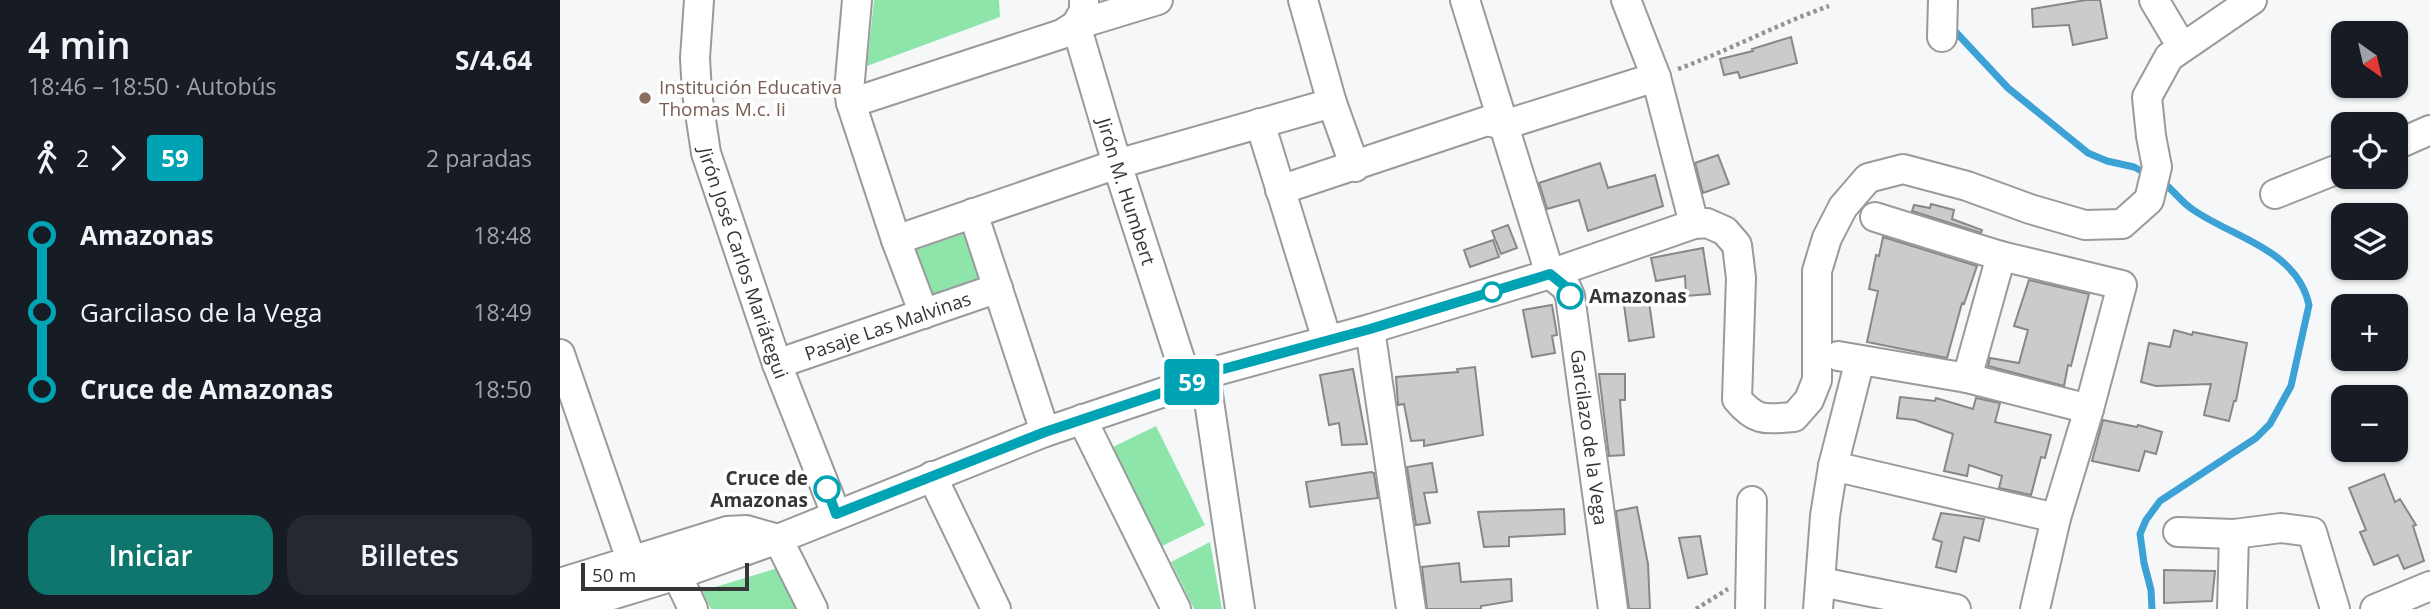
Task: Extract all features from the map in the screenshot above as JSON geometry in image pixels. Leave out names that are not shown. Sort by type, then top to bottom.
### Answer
[{"type":"street","name":"Jirón José Carlos Mariátegui","points":[[699,0],[695,58],[696,93],[706,153],[777,364],[836,514]]},
{"type":"street","points":[[857,0],[849,91],[851,103],[923,314]]},
{"type":"street","points":[[851,103],[1062,34],[1080,13],[1158,0]]},
{"type":"street","points":[[1303,0],[1332,103],[1355,167]]},
{"type":"street","points":[[1465,0],[1550,274]]},
{"type":"street","points":[[1626,0],[1656,77],[1701,223]]},
{"type":"street","points":[[1942,0],[1942,37]]},
{"type":"street","points":[[2154,0],[2175,52]]},
{"type":"street","points":[[566,609],[677,575],[778,539],[1045,432],[1197,379],[1550,274],[1570,265],[1701,223],[1725,230],[1737,245],[1741,278],[1737,399],[1750,414],[1769,419],[1794,417],[1809,400],[1817,380],[1816,271],[1827,238],[1843,206],[1868,178],[1902,169],[1967,186],[2085,225],[2122,224],[2149,200],[2157,167],[2147,97],[2175,52],[2252,0]]},
{"type":"street","name":"Jirón M. Humbert","points":[[1080,13],[1117,164],[1197,379],[1240,609]]},
{"type":"street","points":[[1280,190],[1487,121],[1504,125],[1656,77]]},
{"type":"street","points":[[896,240],[1117,164],[1332,103]]},
{"type":"street","points":[[1260,123],[1327,340]]},
{"type":"street","points":[[2408,140],[2430,130]]},
{"type":"street","points":[[2275,194],[2331,172]]},
{"type":"street","points":[[973,214],[1045,432]]},
{"type":"street","points":[[1875,218],[2001,256],[2122,285],[2090,409],[2056,518],[2035,609]]},
{"type":"street","points":[[1967,378],[2001,256]]},
{"type":"street","name":"Garcilazo de la Vega","points":[[1550,274],[1566,287],[1570,296],[1613,609]]},
{"type":"street","name":"Pasaje Las Malvinas","points":[[777,364],[998,288]]},
{"type":"street","points":[[1370,329],[1411,609]]},
{"type":"street","points":[[560,354],[631,560]]},
{"type":"street","points":[[1956,609],[1819,595],[1825,516],[1849,358],[1967,378],[2090,409]]},
{"type":"street","points":[[1082,419],[1176,609]]},
{"type":"street","points":[[1833,466],[2056,518]]},
{"type":"street","points":[[932,476],[996,609]]},
{"type":"street","points":[[1750,609],[1752,501]]},
{"type":"street","points":[[2178,531],[2234,534],[2281,528],[2312,532],[2335,609]]},
{"type":"street","points":[[560,583],[727,531],[746,530],[778,539],[813,609]]},
{"type":"street","points":[[2232,609],[2234,534]]},
{"type":"street","points":[[677,575],[693,609]]},
{"type":"street","points":[[2375,609],[2430,586]]},
{"type":"path","points":[[1656,77],[1732,49],[1768,29],[1829,6]]},
{"type":"green space","points":[[874,0],[999,0],[1000,17],[867,66]]},
{"type":"green space","points":[[969,232],[984,278],[931,296],[916,250]]},
{"type":"green space","points":[[1156,426],[1205,525],[1162,546],[1113,447]]},
{"type":"green space","points":[[1210,542],[1222,609],[1194,609],[1171,562]]},
{"type":"green space","points":[[778,568],[798,609],[711,609],[702,591]]},
{"type":"building","points":[[2100,0],[2107,38],[2073,45],[2069,25],[2033,27],[2032,9]]},
{"type":"building","points":[[1791,37],[1797,63],[1740,78],[1738,72],[1724,75],[1720,59],[1753,51],[1752,49]]},
{"type":"building","points":[[1718,155],[1729,184],[1703,193],[1695,163]]},
{"type":"building","points":[[1600,163],[1608,188],[1655,175],[1663,206],[1588,231],[1579,200],[1547,209],[1539,183]]},
{"type":"building","points":[[1931,204],[1954,210],[1952,219],[1982,230],[1981,233],[1912,211],[1914,205],[1930,208]]},
{"type":"building","points":[[1508,225],[1517,248],[1501,254],[1492,231]]},
{"type":"building","points":[[1883,237],[1977,266],[1964,304],[1962,303],[1947,358],[1867,342],[1878,291],[1869,289]]},
{"type":"building","points":[[1493,240],[1499,257],[1470,267],[1464,250]]},
{"type":"building","points":[[1703,248],[1710,294],[1686,296],[1685,276],[1656,281],[1651,258]]},
{"type":"building","points":[[2029,280],[2089,294],[2064,386],[1988,366],[1990,358],[2019,363],[2028,330],[2014,326]]},
{"type":"building","points":[[1649,302],[1654,337],[1629,341],[1624,305]]},
{"type":"building","points":[[1552,305],[1557,335],[1552,336],[1555,353],[1532,357],[1523,310]]},
{"type":"building","points":[[2174,330],[2247,343],[2236,401],[2229,421],[2204,415],[2211,384],[2156,386],[2141,382],[2149,343],[2170,347]]},
{"type":"building","points":[[1475,367],[1483,435],[1424,446],[1424,440],[1411,441],[1404,404],[1398,405],[1396,377],[1458,372],[1457,369]]},
{"type":"building","points":[[1353,369],[1367,444],[1342,445],[1339,423],[1329,425],[1320,375]]},
{"type":"building","points":[[1599,374],[1625,374],[1625,400],[1620,400],[1624,455],[1609,456]]},
{"type":"building","points":[[1900,397],[1935,401],[1936,398],[1973,409],[1976,398],[2000,403],[1995,422],[2051,435],[2045,458],[2041,457],[2031,495],[1999,488],[2002,476],[1969,465],[1967,476],[1944,471],[1953,434],[1915,420],[1897,418]]},
{"type":"building","points":[[2103,420],[2162,432],[2156,454],[2145,451],[2139,471],[2092,461]]},
{"type":"building","points":[[1432,463],[1437,492],[1424,493],[1430,523],[1416,525],[1407,467]]},
{"type":"building","points":[[1374,473],[1378,498],[1310,507],[1306,482]]},
{"type":"building","points":[[2384,474],[2395,502],[2400,499],[2416,525],[2413,526],[2424,561],[2404,569],[2398,555],[2374,565],[2360,532],[2366,530],[2349,488]]},
{"type":"building","points":[[1637,507],[1648,564],[1650,609],[1629,609],[1616,511]]},
{"type":"building","points":[[1564,509],[1565,534],[1509,537],[1509,546],[1484,547],[1478,512]]},
{"type":"building","points":[[1941,513],[1984,519],[1979,541],[1964,537],[1956,572],[1936,567],[1942,542],[1933,539]]},
{"type":"building","points":[[1700,536],[1707,574],[1688,578],[1679,538]]},
{"type":"building","points":[[1459,563],[1461,582],[1511,579],[1512,601],[1481,606],[1481,609],[1427,609],[1422,567]]},
{"type":"building","points":[[2164,570],[2215,571],[2212,601],[2164,603]]},
{"type":"waterway","points":[[1951,24],[2008,88],[2088,153],[2107,161],[2134,167],[2149,175]]},
{"type":"waterway","points":[[2152,609],[2140,534],[2146,520],[2160,501],[2256,438],[2270,424],[2291,386],[2309,305],[2302,286],[2278,258],[2192,209],[2160,180]]},
{"type":"bus line","name":"59","points":[[827,489],[836,514],[1045,432],[1188,384],[1205,374],[1370,329],[1550,274],[1566,287],[1570,296]]},
{"type":"place","name":"Institución Educativa Thomas M.c. Ii","points":[[645,98]]},
{"type":"place","name":"Amazonas","points":[[1570,296]]},
{"type":"place","name":"Cruce de Amazonas","points":[[827,489]]}]
